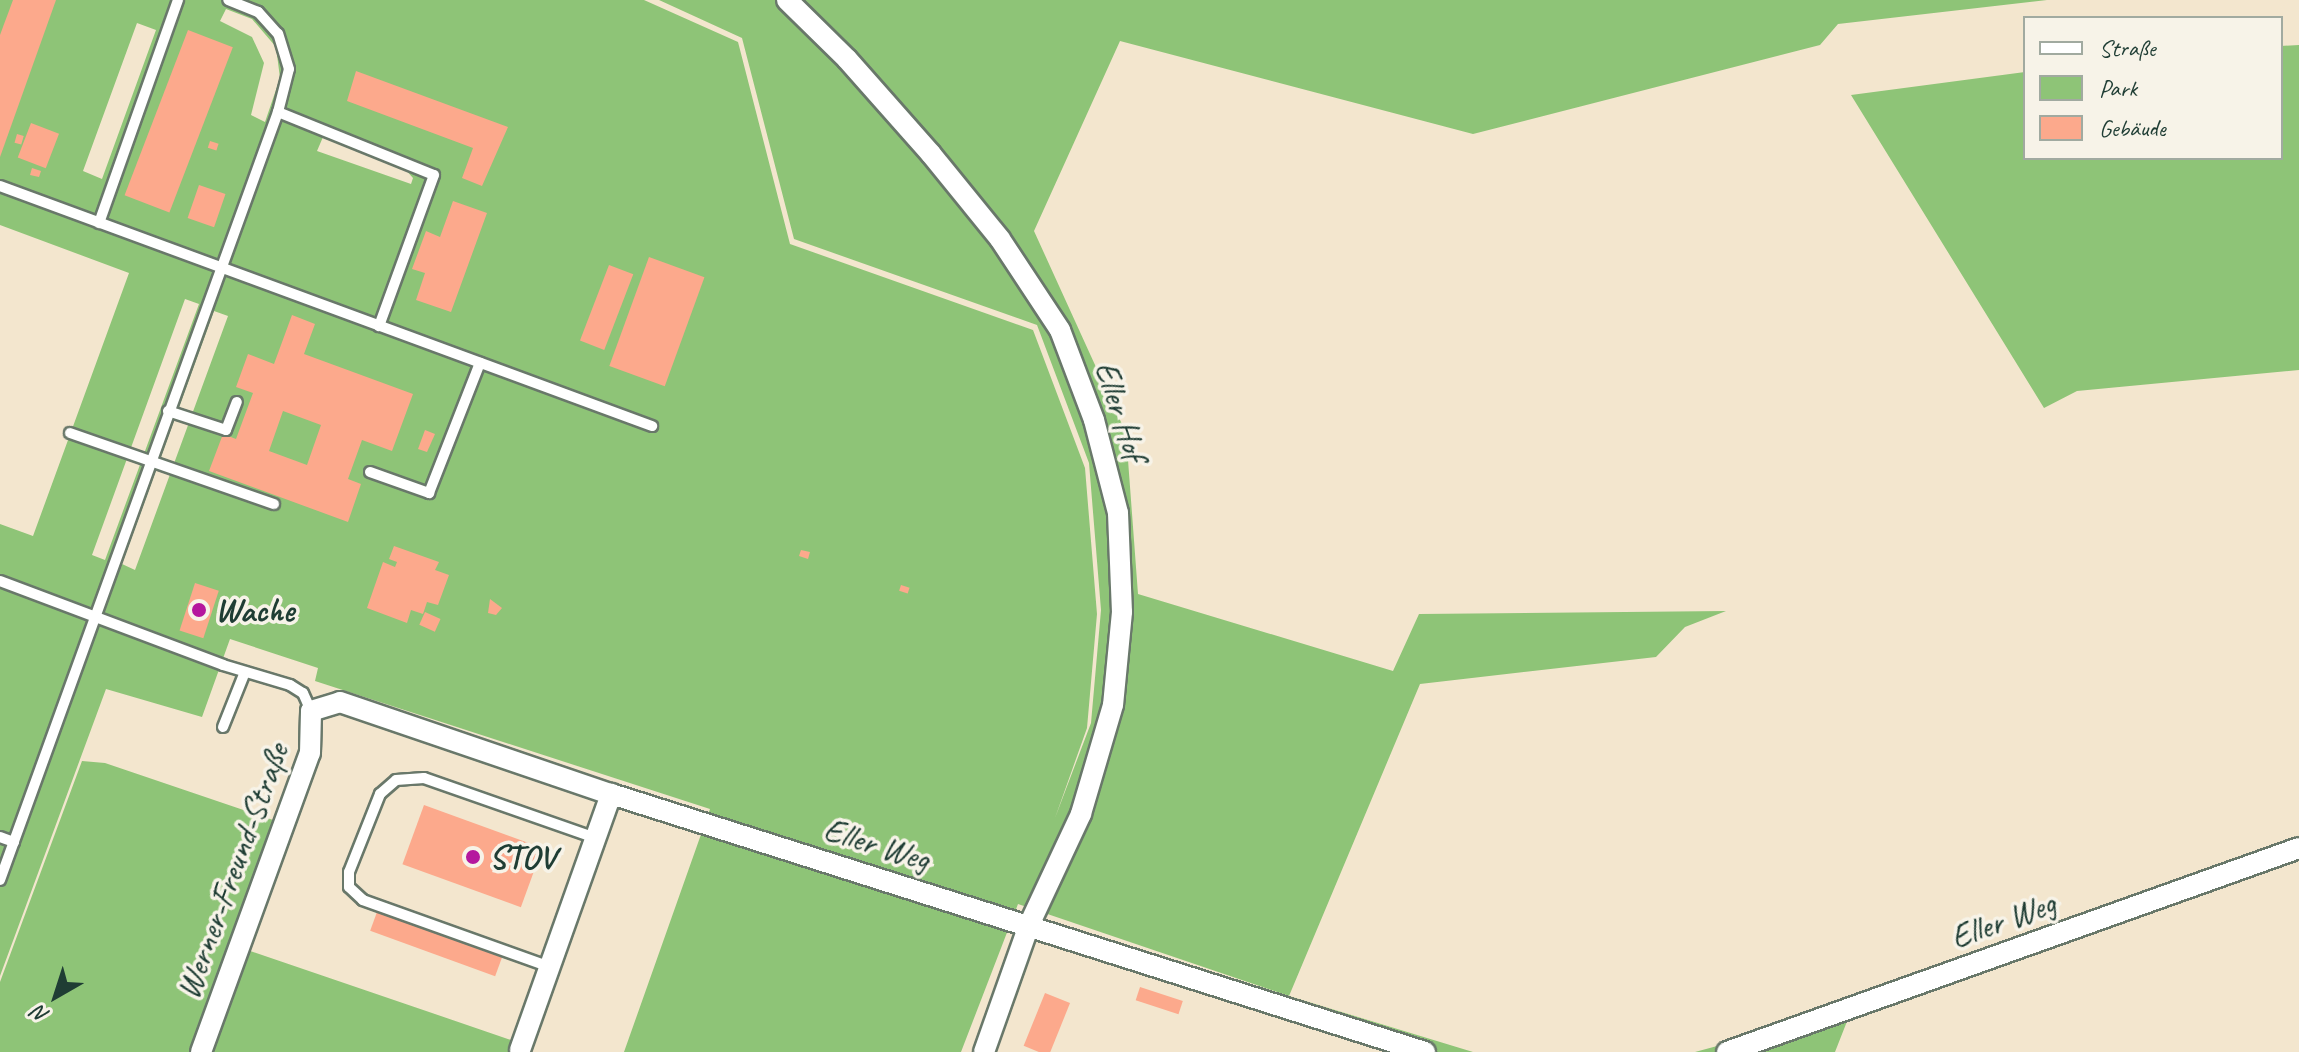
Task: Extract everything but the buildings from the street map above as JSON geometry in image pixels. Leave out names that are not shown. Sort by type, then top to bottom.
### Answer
[{"type":"street","name":"Eller Hof","points":[[787,0],[847,59],[1000,239],[1060,330],[1094,420],[1118,513],[1122,612],[1113,705],[1081,814],[1029,925],[984,1052]]},
{"type":"street","name":"Eller Weg","points":[[311,711],[340,702],[611,794],[1425,1052]]},
{"type":"street","name":"Werner-Freund-Straße","points":[[201,1052],[310,753],[311,711]]},
{"type":"street","points":[[520,1050],[611,794]]},
{"type":"street","name":"Eller Weg","points":[[1727,1052],[2299,848]]},
{"type":"lane","points":[[99,223],[178,0]]},
{"type":"lane","points":[[0,880],[278,112],[289,69],[278,34],[258,12],[232,1]]},
{"type":"lane","points":[[278,112],[434,175],[379,326]]},
{"type":"lane","points":[[0,186],[652,426]]},
{"type":"lane","points":[[370,472],[429,493],[480,363]]},
{"type":"lane","points":[[168,411],[226,430],[237,402]]},
{"type":"lane","points":[[70,433],[274,504]]},
{"type":"lane","points":[[0,581],[245,672],[290,685],[303,693],[311,711]]},
{"type":"lane","points":[[223,727],[245,672]]},
{"type":"lane","points":[[550,967],[363,900],[349,887],[349,872],[380,794],[396,780],[424,778],[595,838]]},
{"type":"lane","points":[[0,837],[14,842]]},
{"type":"green space","points":[[0,0],[644,0],[738,42],[790,244],[1033,330],[1085,468],[1097,614],[1087,728],[1055,818],[1091,723],[1101,610],[1089,463],[1037,325],[794,239],[742,38],[659,0],[2047,0],[1838,24],[1820,45],[1473,134],[1120,41],[1034,231],[1126,433],[1138,594],[1393,671],[1419,614],[1726,611],[1685,627],[1656,657],[1420,684],[1289,996],[1018,904],[961,1052],[624,1052],[710,809],[315,681],[318,668],[230,639],[202,717],[106,689],[0,976],[0,524],[33,536],[129,273],[0,225]],"holes":[[[226,9],[252,19],[276,47],[280,78],[265,122],[251,115],[264,63],[252,37],[220,21]],[[137,23],[156,30],[102,179],[83,171]],[[323,137],[405,169],[413,178],[411,184],[317,151]],[[185,299],[199,304],[105,560],[92,555]],[[214,311],[228,316],[135,570],[122,564]]]},
{"type":"green space","points":[[2299,45],[2299,370],[2077,391],[2044,408],[1851,95],[2023,72],[2023,160],[2283,160],[2283,46]]},
{"type":"green space","points":[[82,761],[105,763],[276,821],[230,944],[514,1041],[511,1052],[0,1052],[0,982]]},
{"type":"green space","points":[[1289,996],[1473,1052],[1387,1052]]},
{"type":"green space","points":[[1855,1001],[1835,1052],[1695,1052],[1791,1026]]},
{"type":"place","name":"Wache","points":[[199,610]]},
{"type":"place","name":"STOV","points":[[473,857]]}]
